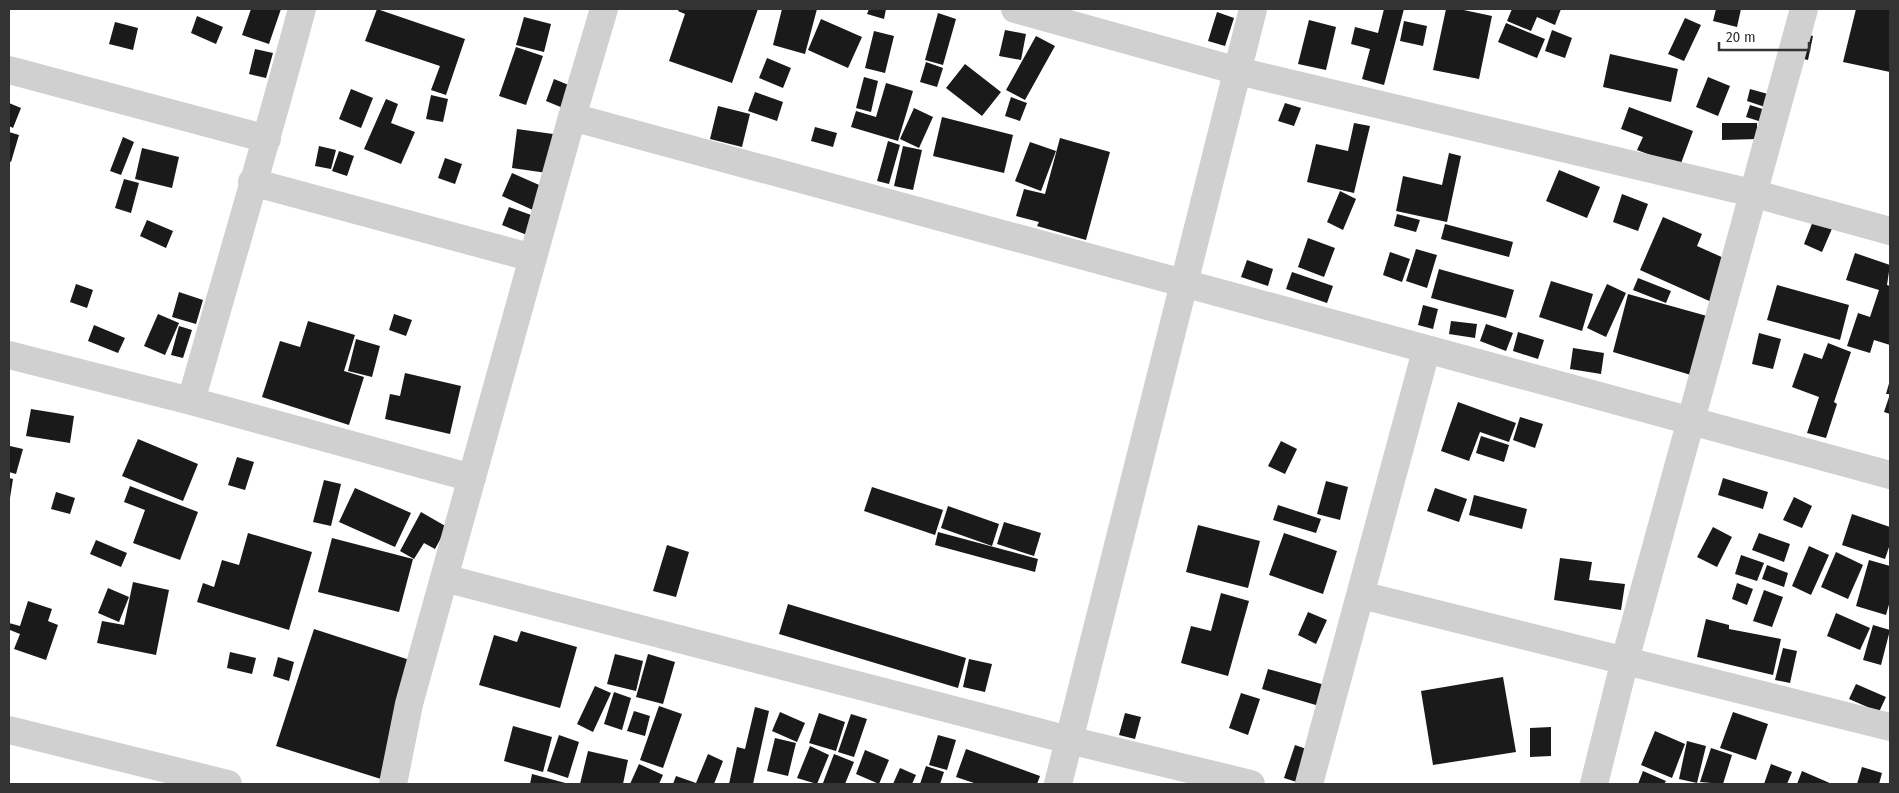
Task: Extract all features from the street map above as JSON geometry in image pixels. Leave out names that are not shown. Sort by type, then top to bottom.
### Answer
[{"type":"street","points":[[191,401],[252,182],[267,139],[302,9]]},
{"type":"street","points":[[392,784],[409,704],[572,117],[604,9]]},
{"type":"street","points":[[1015,9],[1238,71],[1752,193],[1890,231]]},
{"type":"street","points":[[1058,784],[1253,9]]},
{"type":"street","points":[[1594,784],[1625,660],[1804,9]]},
{"type":"street","points":[[9,70],[267,139]]},
{"type":"street","points":[[572,117],[1185,282],[1426,351],[1890,475]]},
{"type":"street","points":[[252,182],[533,258]]},
{"type":"street","points":[[1309,784],[1426,351]]},
{"type":"street","points":[[9,355],[191,401],[472,478]]},
{"type":"street","points":[[444,578],[1069,740],[1251,784]]},
{"type":"street","points":[[1361,595],[1890,727]]},
{"type":"street","points":[[9,730],[228,784]]},
{"type":"building","points":[[251,9],[281,9],[269,44],[242,35]]},
{"type":"building","points":[[377,9],[465,39],[446,95],[431,90],[440,66],[365,41]]},
{"type":"building","points":[[679,9],[758,9],[732,83],[669,61],[685,14],[678,11]]},
{"type":"building","points":[[782,9],[817,9],[805,54],[773,45]]},
{"type":"building","points":[[869,9],[886,9],[884,19],[867,14]]},
{"type":"building","points":[[1384,9],[1404,9],[1384,85],[1362,79],[1370,49],[1351,44],[1355,27],[1378,33]]},
{"type":"building","points":[[1446,9],[1459,9],[1492,16],[1479,79],[1433,70]]},
{"type":"building","points":[[1512,9],[1561,9],[1555,25],[1537,17],[1531,31],[1507,21]]},
{"type":"building","points":[[1716,9],[1741,9],[1737,27],[1713,21]]},
{"type":"building","points":[[1856,9],[1890,9],[1890,72],[1843,62]]},
{"type":"building","points":[[1217,12],[1234,18],[1225,46],[1208,41]]},
{"type":"building","points":[[938,13],[956,19],[943,65],[925,60]]},
{"type":"building","points":[[197,16],[223,27],[216,44],[191,33]]},
{"type":"building","points":[[524,17],[551,24],[544,52],[516,45]]},
{"type":"building","points":[[1685,18],[1701,25],[1684,61],[1668,54]]},
{"type":"building","points":[[821,19],[862,37],[848,68],[808,50]]},
{"type":"building","points":[[1309,20],[1336,27],[1326,70],[1298,64]]},
{"type":"building","points":[[1404,21],[1427,26],[1423,46],[1400,41]]},
{"type":"building","points":[[115,22],[138,28],[133,50],[109,44]]},
{"type":"building","points":[[1506,23],[1545,39],[1537,58],[1498,42]]},
{"type":"building","points":[[1005,30],[1026,34],[1021,60],[999,56]]},
{"type":"building","points":[[1552,30],[1572,38],[1565,58],[1545,51]]},
{"type":"building","points":[[874,31],[894,36],[885,73],[865,68]]},
{"type":"building","points":[[1796,32],[1813,36],[1808,60],[1791,56]]},
{"type":"building","points":[[1036,36],[1055,46],[1025,100],[1006,90]]},
{"type":"building","points":[[516,47],[543,56],[526,105],[499,96]]},
{"type":"building","points":[[255,49],[273,53],[266,78],[249,74]]},
{"type":"building","points":[[1610,54],[1678,69],[1671,102],[1603,87]]},
{"type":"building","points":[[767,58],[791,68],[783,88],[759,78]]},
{"type":"building","points":[[926,62],[943,68],[937,87],[920,82]]},
{"type":"building","points":[[965,64],[1001,92],[982,116],[946,88]]},
{"type":"building","points":[[864,77],[878,81],[871,112],[856,108]]},
{"type":"building","points":[[1708,77],[1730,86],[1718,116],[1696,107]]},
{"type":"building","points":[[554,79],[571,86],[563,108],[546,101]]},
{"type":"building","points":[[886,83],[913,91],[898,141],[851,127],[856,111],[876,117]]},
{"type":"building","points":[[351,89],[373,98],[361,128],[339,119]]},
{"type":"building","points":[[1750,89],[1775,96],[1771,109],[1747,101]]},
{"type":"building","points":[[755,92],[783,102],[777,121],[748,111]]},
{"type":"building","points":[[431,95],[448,99],[443,122],[426,119]]},
{"type":"building","points":[[1011,97],[1027,103],[1020,121],[1005,116]]},
{"type":"building","points":[[386,99],[398,104],[391,123],[415,132],[401,164],[364,149]]},
{"type":"building","points":[[9,103],[21,108],[13,128],[9,126]]},
{"type":"building","points":[[1285,103],[1301,108],[1294,126],[1278,121]]},
{"type":"building","points":[[1750,105],[1772,112],[1768,124],[1746,117]]},
{"type":"building","points":[[718,106],[750,114],[742,147],[710,139]]},
{"type":"building","points":[[1629,107],[1693,131],[1680,166],[1637,150],[1643,137],[1621,129]]},
{"type":"building","points":[[914,108],[933,117],[919,148],[900,139]]},
{"type":"building","points":[[942,117],[1013,135],[1004,173],[933,156]]},
{"type":"building","points":[[1354,123],[1370,126],[1354,193],[1307,182],[1316,144],[1348,151]]},
{"type":"building","points":[[1722,123],[1757,123],[1757,139],[1722,140]]},
{"type":"building","points":[[815,127],[837,133],[833,147],[811,141]]},
{"type":"building","points":[[517,129],[553,134],[547,173],[512,168]]},
{"type":"building","points":[[9,132],[19,135],[11,162],[9,161]]},
{"type":"building","points":[[123,137],[134,142],[121,175],[110,171]]},
{"type":"building","points":[[1060,138],[1110,152],[1086,240],[1037,226],[1039,222],[1016,216],[1024,189],[1045,194]]},
{"type":"building","points":[[888,141],[900,145],[889,184],[877,181]]},
{"type":"building","points":[[1030,142],[1056,151],[1041,191],[1015,181]]},
{"type":"building","points":[[319,146],[336,150],[331,169],[315,166]]},
{"type":"building","points":[[903,146],[922,150],[913,190],[894,186]]},
{"type":"building","points":[[142,148],[179,157],[172,188],[135,179]]},
{"type":"building","points":[[339,151],[354,156],[347,176],[332,171]]},
{"type":"building","points":[[1449,153],[1461,156],[1447,222],[1396,211],[1403,176],[1442,185]]},
{"type":"building","points":[[445,158],[462,164],[455,184],[438,178]]},
{"type":"building","points":[[1559,170],[1600,187],[1587,218],[1546,201]]},
{"type":"building","points":[[512,173],[546,188],[535,211],[502,196]]},
{"type":"building","points":[[124,179],[139,183],[131,213],[115,208]]},
{"type":"building","points":[[1340,191],[1356,199],[1343,230],[1327,222]]},
{"type":"building","points":[[1622,194],[1648,204],[1638,231],[1613,222]]},
{"type":"building","points":[[509,207],[534,216],[527,235],[502,225]]},
{"type":"building","points":[[1397,214],[1420,220],[1416,232],[1394,226]]},
{"type":"building","points":[[1815,216],[1834,224],[1822,252],[1804,244]]},
{"type":"building","points":[[1663,217],[1702,234],[1697,246],[1735,263],[1716,304],[1640,270]]},
{"type":"building","points":[[147,220],[173,231],[166,248],[140,236]]},
{"type":"building","points":[[1445,224],[1513,242],[1509,257],[1441,239]]},
{"type":"building","points":[[1308,238],[1335,248],[1324,277],[1298,267]]},
{"type":"building","points":[[1416,249],[1437,255],[1427,288],[1406,281]]},
{"type":"building","points":[[1390,252],[1410,259],[1402,282],[1383,275]]},
{"type":"building","points":[[1855,253],[1890,265],[1887,285],[1890,286],[1890,345],[1874,340],[1870,353],[1847,346],[1858,313],[1870,317],[1879,290],[1846,280]]},
{"type":"building","points":[[1247,260],[1273,269],[1268,286],[1241,277]]},
{"type":"building","points":[[1439,269],[1514,290],[1506,318],[1431,298]]},
{"type":"building","points":[[1292,272],[1333,286],[1327,303],[1286,289]]},
{"type":"building","points":[[1638,278],[1671,291],[1666,303],[1633,290]]},
{"type":"building","points":[[1551,281],[1593,294],[1582,331],[1539,317]]},
{"type":"building","points":[[76,284],[93,290],[87,308],[70,302]]},
{"type":"building","points":[[1607,284],[1626,293],[1606,337],[1587,328]]},
{"type":"building","points":[[1777,285],[1849,305],[1840,340],[1767,320]]},
{"type":"building","points":[[179,292],[203,300],[196,324],[172,317]]},
{"type":"building","points":[[1628,294],[1707,316],[1691,375],[1613,352]]},
{"type":"building","points":[[1423,305],[1438,309],[1433,329],[1418,325]]},
{"type":"building","points":[[158,314],[179,323],[165,355],[144,346]]},
{"type":"building","points":[[394,314],[412,320],[406,336],[389,330]]},
{"type":"building","points":[[308,321],[355,335],[344,371],[364,377],[349,425],[262,397],[280,341],[300,347]]},
{"type":"building","points":[[1451,321],[1477,324],[1475,338],[1449,334]]},
{"type":"building","points":[[1486,324],[1513,333],[1506,351],[1480,341]]},
{"type":"building","points":[[94,325],[125,338],[118,353],[88,341]]},
{"type":"building","points":[[179,326],[192,330],[183,358],[171,355]]},
{"type":"building","points":[[1518,332],[1544,340],[1538,359],[1513,351]]},
{"type":"building","points":[[1759,333],[1781,339],[1773,369],[1752,364]]},
{"type":"building","points":[[356,339],[380,346],[372,377],[348,371]]},
{"type":"building","points":[[1828,343],[1851,352],[1834,402],[1837,404],[1826,438],[1807,433],[1819,397],[1792,387],[1804,353],[1822,359]]},
{"type":"building","points":[[1573,348],[1604,353],[1601,374],[1570,369]]},
{"type":"building","points":[[405,373],[461,386],[450,434],[385,419],[390,394],[400,396]]},
{"type":"building","points":[[1890,380],[1890,394],[1886,394]]},
{"type":"building","points":[[1890,394],[1890,414],[1884,412]]},
{"type":"building","points":[[1458,402],[1516,423],[1509,442],[1480,432],[1469,461],[1441,451]]},
{"type":"building","points":[[31,409],[74,416],[70,443],[26,436]]},
{"type":"building","points":[[1520,417],[1543,424],[1535,448],[1513,440]]},
{"type":"building","points":[[1481,436],[1509,445],[1504,462],[1476,453]]},
{"type":"building","points":[[138,439],[198,464],[183,501],[122,476]]},
{"type":"building","points":[[1281,441],[1297,449],[1285,474],[1268,466]]},
{"type":"building","points":[[10,446],[23,449],[16,474],[9,472]]},
{"type":"building","points":[[237,457],[254,462],[245,490],[228,485]]},
{"type":"building","points":[[9,478],[13,479],[10,498],[9,497]]},
{"type":"building","points":[[1723,478],[1768,492],[1763,509],[1718,495]]},
{"type":"building","points":[[324,480],[341,484],[331,526],[313,522]]},
{"type":"building","points":[[1326,481],[1348,487],[1340,520],[1317,514]]},
{"type":"building","points":[[130,486],[198,512],[180,560],[133,543],[145,510],[124,502]]},
{"type":"building","points":[[872,487],[943,510],[935,535],[864,511]]},
{"type":"building","points":[[355,488],[411,513],[395,547],[339,522]]},
{"type":"building","points":[[1435,488],[1467,499],[1459,522],[1427,511]]},
{"type":"building","points":[[56,492],[75,498],[70,514],[51,509]]},
{"type":"building","points":[[1474,495],[1527,509],[1522,529],[1469,515]]},
{"type":"building","points":[[1794,497],[1812,506],[1802,528],[1783,520]]},
{"type":"building","points":[[1278,505],[1321,519],[1316,533],[1273,520]]},
{"type":"building","points":[[948,506],[999,524],[992,546],[941,528]]},
{"type":"building","points":[[421,512],[447,527],[435,549],[424,543],[414,559],[400,551]]},
{"type":"building","points":[[1852,514],[1890,527],[1890,544],[1885,559],[1842,545]]},
{"type":"building","points":[[1004,522],[1041,533],[1034,556],[997,544]]},
{"type":"building","points":[[1198,525],[1260,541],[1248,588],[1186,572]]},
{"type":"building","points":[[1713,527],[1732,537],[1717,567],[1697,557]]},
{"type":"building","points":[[938,532],[1038,559],[1035,572],[935,545]]},
{"type":"building","points":[[248,533],[312,552],[289,630],[197,602],[203,583],[214,587],[222,560],[239,565]]},
{"type":"building","points":[[1284,533],[1337,551],[1323,594],[1269,575]]},
{"type":"building","points":[[1759,533],[1790,544],[1784,562],[1752,550]]},
{"type":"building","points":[[332,538],[413,559],[399,612],[318,592]]},
{"type":"building","points":[[96,540],[127,553],[121,567],[90,554]]},
{"type":"building","points":[[667,545],[689,552],[676,597],[653,591]]},
{"type":"building","points":[[1809,546],[1829,555],[1811,595],[1792,586]]},
{"type":"building","points":[[1836,552],[1863,565],[1848,599],[1821,587]]},
{"type":"building","points":[[1741,555],[1764,563],[1757,581],[1735,574]]},
{"type":"building","points":[[1560,558],[1592,562],[1589,580],[1625,584],[1621,610],[1554,600]]},
{"type":"building","points":[[1869,560],[1890,566],[1890,601],[1886,615],[1856,606]]},
{"type":"building","points":[[1767,565],[1788,573],[1784,587],[1762,579]]},
{"type":"building","points":[[133,582],[169,590],[156,655],[97,643],[102,621],[124,625]]},
{"type":"building","points":[[1737,583],[1753,589],[1747,605],[1732,599]]},
{"type":"building","points":[[108,588],[129,597],[119,622],[98,613]]},
{"type":"building","points":[[1764,590],[1783,597],[1772,627],[1753,621]]},
{"type":"building","points":[[1221,593],[1249,601],[1228,676],[1181,663],[1191,626],[1211,631]]},
{"type":"building","points":[[28,601],[52,609],[48,621],[58,625],[46,660],[14,649],[20,634],[10,630],[9,633],[9,623],[20,626]]},
{"type":"building","points":[[788,604],[966,658],[958,688],[779,634]]},
{"type":"building","points":[[1308,612],[1327,620],[1316,644],[1298,635]]},
{"type":"building","points":[[1836,613],[1870,628],[1860,650],[1827,636]]},
{"type":"building","points":[[1706,619],[1729,625],[1729,629],[1781,639],[1773,675],[1697,657]]},
{"type":"building","points":[[1873,625],[1890,630],[1881,665],[1863,660]]},
{"type":"building","points":[[314,629],[419,663],[381,779],[276,746]]},
{"type":"building","points":[[521,631],[577,647],[560,708],[479,685],[494,635],[517,642]]},
{"type":"building","points":[[1783,648],[1797,651],[1790,683],[1775,680]]},
{"type":"building","points":[[230,652],[256,658],[252,674],[227,668]]},
{"type":"building","points":[[615,654],[643,661],[636,691],[607,684]]},
{"type":"building","points":[[648,654],[675,662],[663,704],[636,697]]},
{"type":"building","points":[[278,657],[294,662],[289,681],[273,676]]},
{"type":"building","points":[[969,659],[992,664],[985,692],[963,687]]},
{"type":"building","points":[[1268,669],[1332,687],[1326,708],[1262,689]]},
{"type":"building","points":[[1503,677],[1516,752],[1433,765],[1421,691]]},
{"type":"building","points":[[1856,684],[1886,697],[1879,712],[1849,699]]},
{"type":"building","points":[[595,686],[611,693],[593,732],[577,724]]},
{"type":"building","points":[[614,692],[631,698],[622,730],[604,724]]},
{"type":"building","points":[[1241,693],[1260,699],[1248,735],[1229,728]]},
{"type":"building","points":[[659,706],[682,714],[663,768],[640,760]]},
{"type":"building","points":[[755,707],[769,711],[753,784],[729,784],[737,747],[745,749]]},
{"type":"building","points":[[634,711],[650,716],[645,736],[627,731]]},
{"type":"building","points":[[780,712],[805,723],[797,742],[772,731]]},
{"type":"building","points":[[1733,712],[1768,724],[1756,760],[1720,748]]},
{"type":"building","points":[[819,713],[845,722],[836,751],[809,743]]},
{"type":"building","points":[[1125,713],[1141,717],[1135,739],[1119,735]]},
{"type":"building","points":[[851,714],[867,719],[854,757],[838,752]]},
{"type":"building","points":[[513,726],[552,737],[543,772],[504,761]]},
{"type":"building","points":[[1551,727],[1551,756],[1530,757],[1530,728]]},
{"type":"building","points":[[1655,731],[1685,744],[1672,778],[1641,765]]},
{"type":"building","points":[[559,735],[579,742],[568,778],[547,771]]},
{"type":"building","points":[[938,735],[956,740],[947,770],[929,765]]},
{"type":"building","points":[[775,738],[796,743],[788,776],[767,771]]},
{"type":"building","points":[[1687,741],[1706,746],[1697,783],[1679,779]]},
{"type":"building","points":[[1295,745],[1318,753],[1303,784],[1284,778]]},
{"type":"building","points":[[810,746],[829,755],[817,784],[797,778]]},
{"type":"building","points":[[1711,748],[1732,755],[1723,784],[1700,782]]},
{"type":"building","points":[[966,749],[1040,776],[1037,784],[977,784],[956,777]]},
{"type":"building","points":[[865,750],[889,760],[879,784],[856,774]]},
{"type":"building","points":[[588,751],[628,760],[623,784],[580,784]]},
{"type":"building","points":[[708,754],[723,761],[714,784],[673,784],[676,776],[696,783]]},
{"type":"building","points":[[834,754],[854,762],[845,784],[823,783]]},
{"type":"building","points":[[639,764],[663,775],[659,784],[630,784]]},
{"type":"building","points":[[1771,764],[1792,772],[1787,784],[1764,784]]},
{"type":"building","points":[[926,766],[944,772],[940,784],[920,784]]},
{"type":"building","points":[[1862,767],[1882,773],[1879,784],[1857,784]]},
{"type":"building","points":[[900,768],[916,775],[912,784],[893,784]]},
{"type":"building","points":[[1643,771],[1666,781],[1664,784],[1638,784]]},
{"type":"building","points":[[1802,771],[1832,784],[1797,784]]},
{"type":"building","points":[[532,774],[569,784],[530,784]]}]
